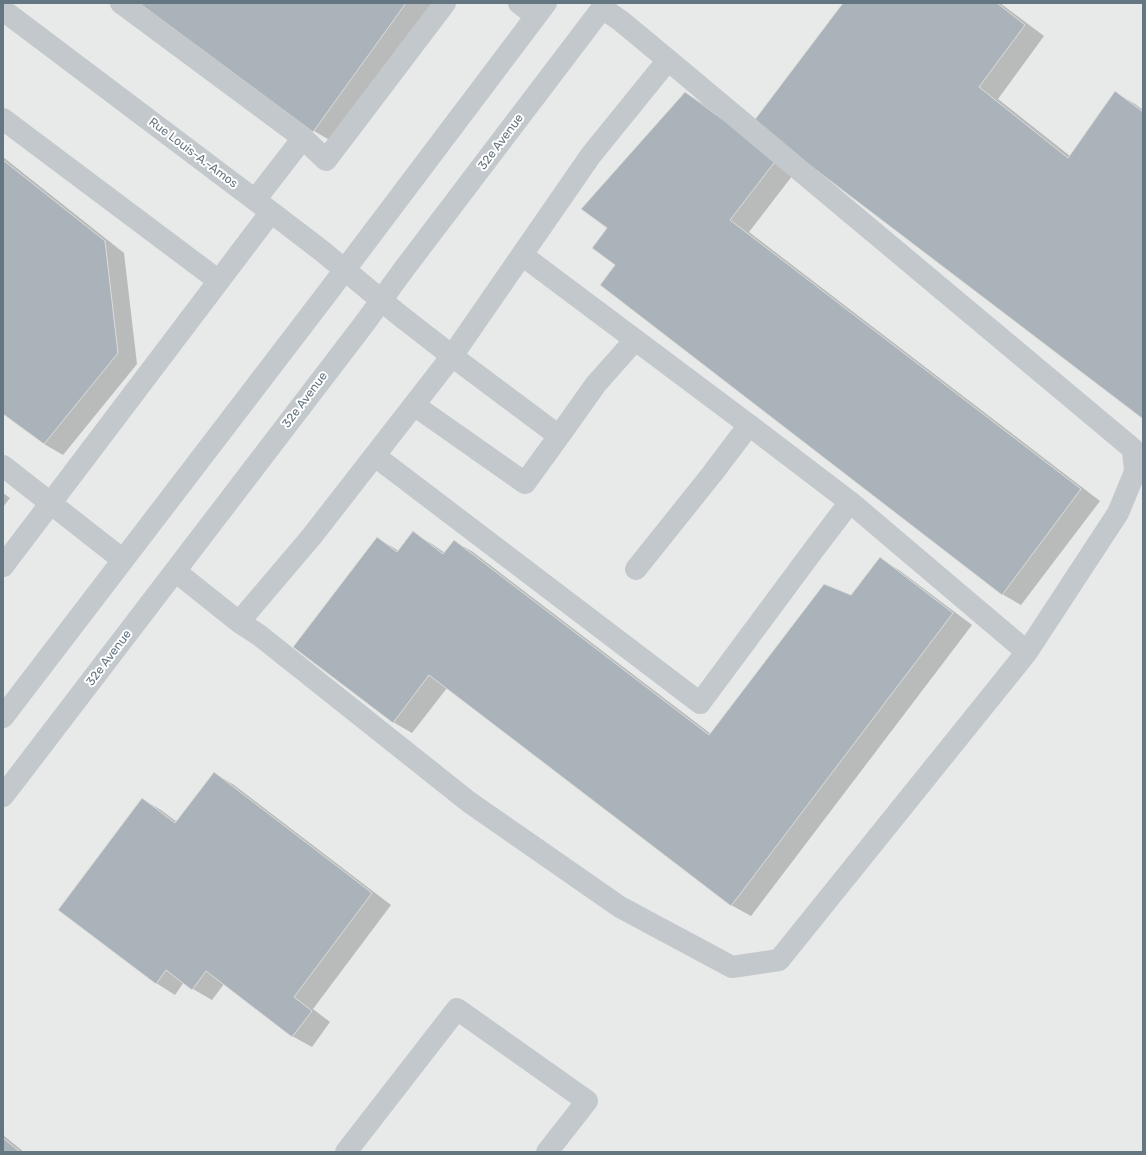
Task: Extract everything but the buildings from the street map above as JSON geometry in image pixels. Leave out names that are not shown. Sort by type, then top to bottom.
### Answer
[{"type":"street","points":[[121,3],[303,138],[326,160],[445,3]]},
{"type":"street","points":[[3,717],[541,10],[519,3]]},
{"type":"street","points":[[175,571],[239,622],[259,635],[469,802],[620,908],[732,967],[779,960],[1027,652],[1118,513],[1135,472],[1133,449],[621,21],[604,5]]},
{"type":"street","name":"32e Avenue","points":[[3,796],[382,300],[604,5]]},
{"type":"street","name":"Rue Louis-A.-Amos","points":[[3,10],[263,206],[452,356],[559,436]]},
{"type":"street","points":[[239,622],[312,536],[452,356],[591,155],[668,60]]},
{"type":"street","points":[[3,119],[219,281]]},
{"type":"street","points":[[3,566],[219,281],[303,138]]},
{"type":"street","points":[[522,255],[850,502],[1027,652]]},
{"type":"street","points":[[414,405],[525,483],[596,384],[635,340]]},
{"type":"street","points":[[636,569],[749,425]]},
{"type":"street","points":[[375,456],[700,702],[850,502]]},
{"type":"street","points":[[3,466],[123,560]]},
{"type":"street","points":[[346,1152],[456,1009],[587,1101],[547,1152]]},
{"type":"shaded area","points":[[3,3],[1143,3],[1143,1152],[3,1152]]}]
